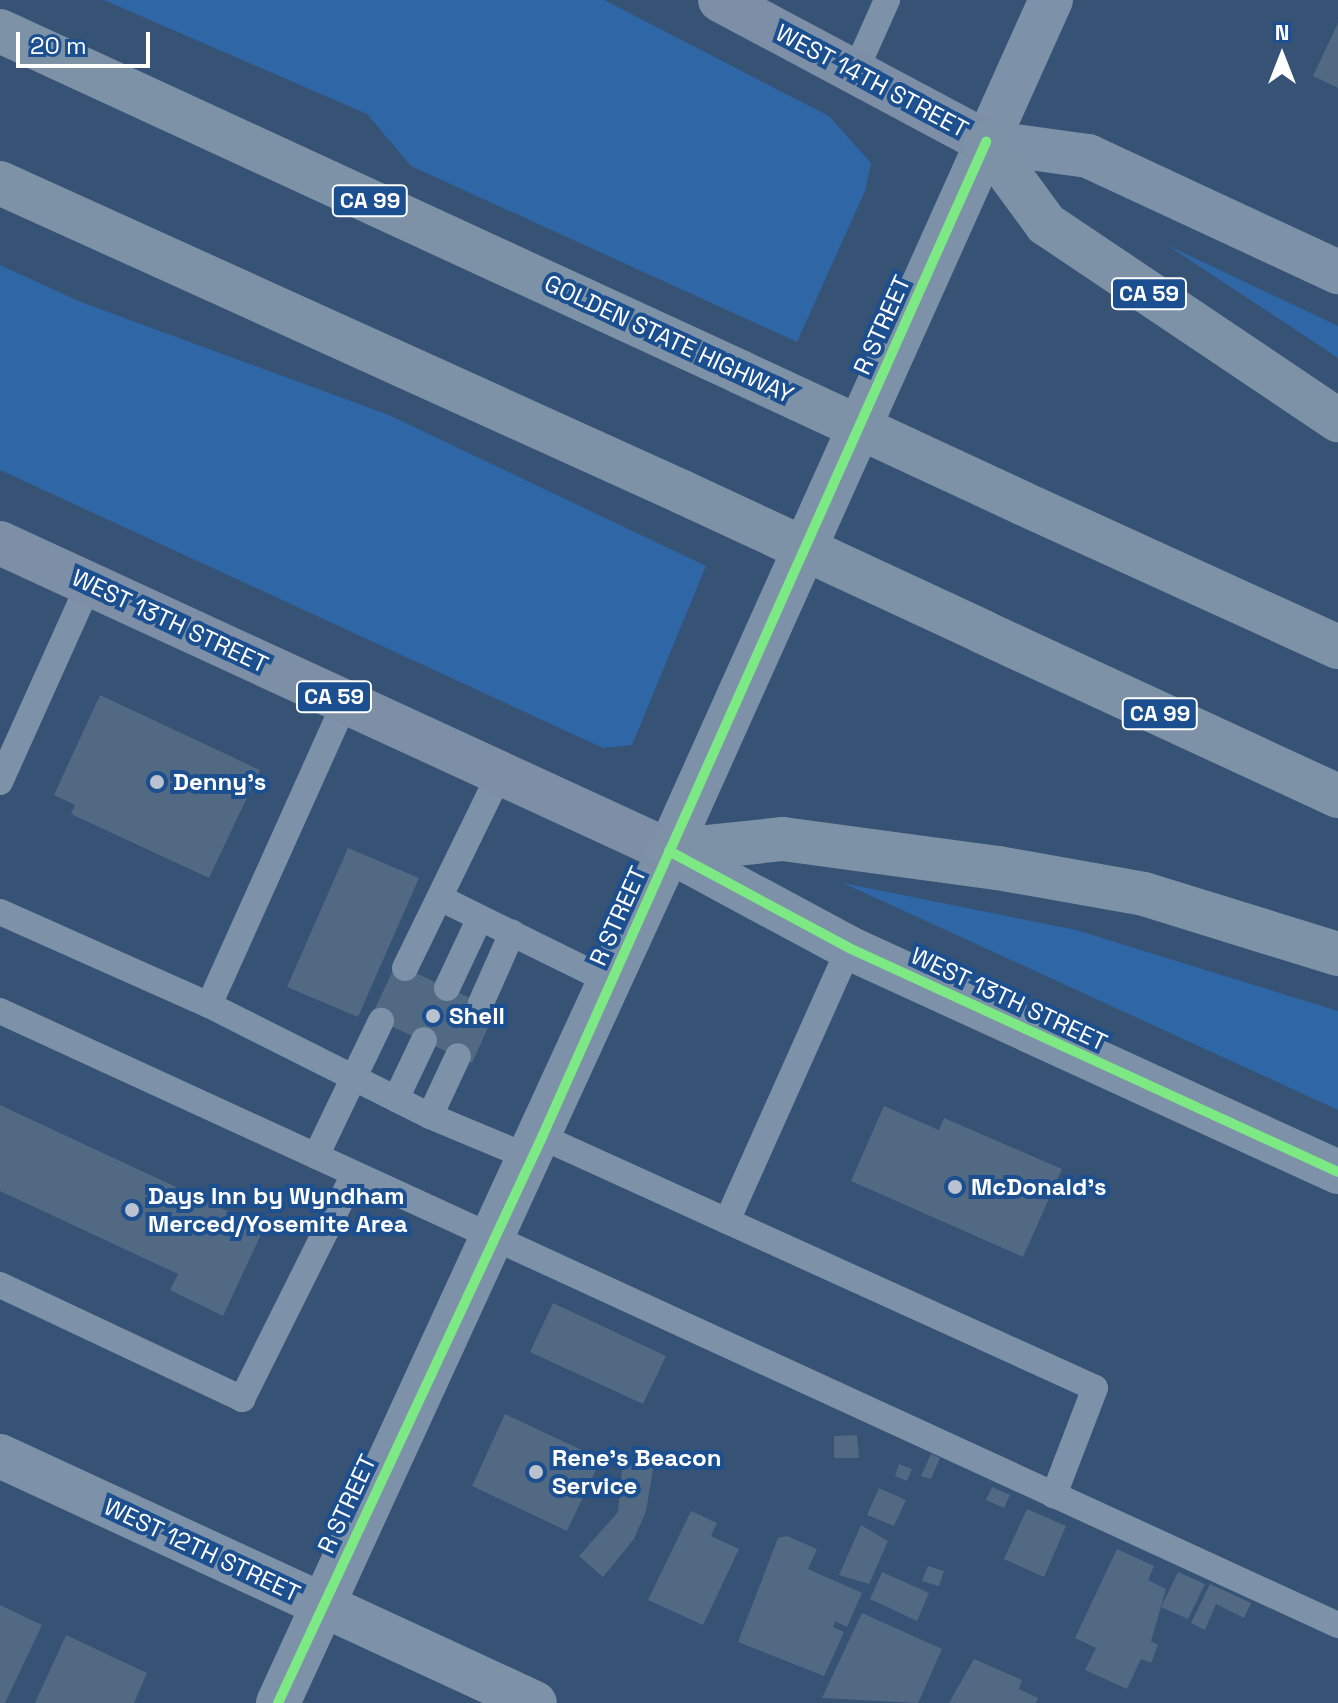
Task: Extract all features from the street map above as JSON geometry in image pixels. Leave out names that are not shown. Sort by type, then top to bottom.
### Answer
[{"type":"highway","name":"GOLDEN STATE HIGHWAY","points":[[0,31],[1338,647]]},
{"type":"highway","name":"CA 59","points":[[986,142],[1046,224],[1338,420]]},
{"type":"highway","name":"CA 99","points":[[0,183],[682,492],[1338,796]]},
{"type":"highway","points":[[669,851],[783,839],[998,868],[1144,894],[1338,954]]},
{"type":"main road","name":"WEST 14TH STREET","points":[[720,0],[986,142]]},
{"type":"main road","name":"WEST 13TH STREET","points":[[0,543],[669,851]]},
{"type":"street","name":"R STREET","points":[[278,1703],[492,1237],[537,1148],[1051,0]]},
{"type":"street","name":"WEST 14TH STREET","points":[[986,142],[1088,156],[1338,272]]},
{"type":"street","name":"WEST 13TH STREET","points":[[669,851],[849,948],[1338,1172]]},
{"type":"street","name":"WEST 12TH STREET","points":[[0,1456],[535,1703]]},
{"type":"lane","points":[[855,72],[887,0]]},
{"type":"lane","points":[[0,782],[89,584]]},
{"type":"lane","points":[[209,1005],[345,702]]},
{"type":"lane","points":[[405,968],[500,773]]},
{"type":"lane","points":[[440,898],[611,982]]},
{"type":"lane","points":[[0,912],[209,1005],[430,1116],[537,1148],[727,1221],[1095,1388],[1054,1495]]},
{"type":"lane","points":[[447,988],[480,918]]},
{"type":"lane","points":[[481,1003],[512,933]]},
{"type":"lane","points":[[727,1221],[849,948]]},
{"type":"lane","points":[[0,1011],[1338,1625]]},
{"type":"lane","points":[[316,1156],[381,1021]]},
{"type":"lane","points":[[396,1099],[424,1040]]},
{"type":"lane","points":[[430,1116],[458,1056]]},
{"type":"lane","points":[[0,1285],[242,1399],[354,1174]]},
{"type":"shaded area","points":[[104,0],[604,0],[829,116],[871,163],[865,191],[797,342],[411,166],[367,114]]},
{"type":"shaded area","points":[[1167,245],[1338,326],[1338,358],[1323,348]]},
{"type":"shaded area","points":[[0,265],[81,302],[389,415],[706,566],[632,745],[603,748],[0,470]]},
{"type":"shaded area","points":[[843,883],[1076,930],[1338,1011],[1338,1110]]},
{"type":"building","points":[[1338,23],[1338,88],[1313,76]]},
{"type":"building","name":"Denny's","points":[[100,695],[260,770],[209,878],[71,814],[75,805],[54,795]]},
{"type":"building","points":[[348,848],[419,878],[358,1017],[287,987]]},
{"type":"building","points":[[396,964],[496,1010],[472,1063],[371,1017]]},
{"type":"building","name":"Days Inn by Wyndham Merced/Yosemite Area","points":[[0,1105],[264,1228],[223,1316],[170,1290],[178,1274],[0,1191]]},
{"type":"building","points":[[884,1106],[939,1130],[944,1118],[1062,1169],[1023,1257],[851,1181]]},
{"type":"building","points":[[553,1303],[666,1356],[643,1404],[530,1352]]},
{"type":"building","name":"Rene's Beacon Service","points":[[505,1414],[601,1459],[567,1531],[472,1486]]},
{"type":"building","points":[[857,1435],[859,1458],[834,1458],[834,1436]]},
{"type":"building","points":[[931,1454],[940,1458],[931,1479],[921,1476]]},
{"type":"building","name":"Rene's Beacon Service","points":[[623,1459],[654,1464],[646,1511],[634,1539],[603,1577],[579,1556],[618,1512]]},
{"type":"building","points":[[899,1464],[912,1469],[907,1481],[895,1476]]},
{"type":"building","points":[[992,1487],[1010,1495],[1004,1508],[986,1500]]},
{"type":"building","points":[[879,1488],[906,1500],[894,1526],[867,1515]]},
{"type":"building","points":[[1027,1509],[1066,1526],[1044,1577],[1004,1559]]},
{"type":"building","points":[[691,1511],[717,1523],[711,1536],[739,1549],[703,1625],[648,1600]]},
{"type":"building","points":[[861,1525],[888,1541],[869,1584],[839,1575]]},
{"type":"building","points":[[787,1536],[817,1549],[808,1569],[862,1593],[847,1627],[835,1621],[833,1627],[844,1632],[824,1676],[738,1642],[778,1538]]},
{"type":"building","points":[[1117,1549],[1154,1566],[1148,1580],[1166,1589],[1151,1641],[1158,1645],[1151,1663],[1141,1659],[1127,1689],[1085,1670],[1096,1648],[1075,1638]]},
{"type":"building","points":[[928,1566],[944,1571],[939,1586],[922,1581]]},
{"type":"building","points":[[882,1572],[929,1593],[917,1621],[870,1599]]},
{"type":"building","points":[[1178,1572],[1205,1584],[1188,1619],[1161,1607]]},
{"type":"building","points":[[1210,1584],[1251,1603],[1244,1618],[1216,1604],[1205,1630],[1191,1623]]},
{"type":"building","points":[[0,1605],[42,1625],[5,1703],[0,1703]]},
{"type":"building","points":[[862,1613],[942,1649],[918,1703],[822,1698]]},
{"type":"building","points":[[66,1635],[147,1673],[134,1703],[35,1703]]},
{"type":"building","points":[[974,1659],[1022,1680],[1019,1689],[1038,1698],[1036,1703],[949,1703]]},
{"type":"cycle path","points":[[278,1703],[542,1137],[986,142]]},
{"type":"cycle path","points":[[669,851],[849,948],[1338,1172]]},
{"type":"place","name":"Denny's","points":[[157,782]]},
{"type":"place","name":"Shell","points":[[433,1016]]},
{"type":"place","name":"McDonald's","points":[[955,1187]]},
{"type":"place","name":"Days Inn by Wyndham Merced/Yosemite Area","points":[[132,1210]]},
{"type":"place","name":"Rene's Beacon Service","points":[[536,1472]]}]
